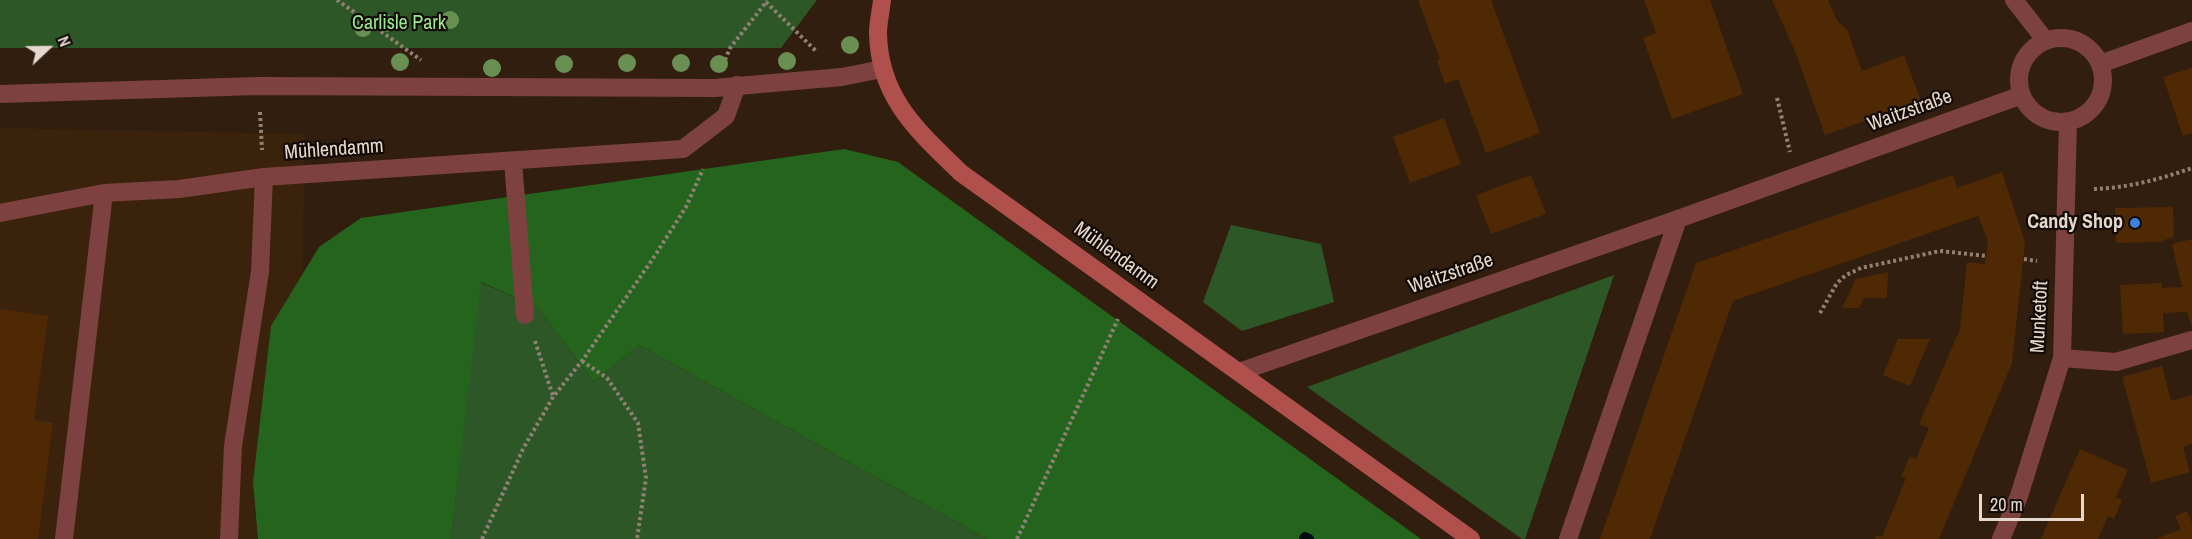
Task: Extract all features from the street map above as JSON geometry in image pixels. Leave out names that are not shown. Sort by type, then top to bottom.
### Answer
[{"type":"street","name":"Mühlendamm","points":[[882,0],[878,32],[882,69],[894,99],[912,124],[961,173],[1471,539]]},
{"type":"street","points":[[2014,0],[2046,41]]},
{"type":"street","points":[[2100,64],[2192,31]]},
{"type":"street","points":[[2060,38],[2083,44],[2093,52],[2100,64],[2103,87],[2098,101],[2081,118],[2068,122],[2056,122],[2042,118],[2029,107],[2022,94],[2019,84],[2021,69],[2027,56],[2037,45],[2046,41],[2060,38]]},
{"type":"street","points":[[0,94],[258,86],[715,88],[842,77],[882,69]]},
{"type":"street","name":"Mühlendamm","points":[[229,539],[233,446],[260,272],[264,177],[683,149],[726,116],[737,85]]},
{"type":"street","name":"Waitzstraße","points":[[1239,372],[1678,219],[2022,94]]},
{"type":"street","name":"Munketoft","points":[[2001,539],[2019,496],[2062,358],[2068,122]]},
{"type":"street","points":[[513,161],[525,315]]},
{"type":"street","points":[[0,213],[104,193],[180,189],[264,177]]},
{"type":"street","points":[[64,539],[104,193]]},
{"type":"street","points":[[1568,539],[1678,219]]},
{"type":"street","points":[[2062,358],[2116,362],[2192,340]]},
{"type":"path","points":[[337,0],[421,58],[428,87]]},
{"type":"path","points":[[715,88],[730,48],[767,1],[842,77]]},
{"type":"path","points":[[258,86],[264,177]]},
{"type":"path","points":[[1778,98],[1796,176]]},
{"type":"path","points":[[482,539],[523,449],[554,397],[582,361],[686,207],[704,167]]},
{"type":"path","points":[[2066,189],[2110,188],[2166,177],[2192,168]]},
{"type":"path","points":[[1820,314],[1837,283],[1846,275],[1861,268],[1940,251],[1987,256]]},
{"type":"path","points":[[1017,539],[1129,294]]},
{"type":"path","points":[[525,315],[554,397]]},
{"type":"path","points":[[582,361],[607,378],[638,423],[646,478],[637,539]]},
{"type":"shaded area","points":[[0,128],[305,134],[297,539],[0,539]]},
{"type":"green space","name":"Carlisle Park","points":[[0,0],[817,0],[781,48],[0,48]]},
{"type":"green space","points":[[844,149],[898,162],[1421,539],[987,539],[639,345],[594,382],[537,307],[481,282],[451,539],[258,539],[253,482],[271,326],[319,247],[361,218]]},
{"type":"green space","points":[[1231,225],[1321,244],[1334,302],[1242,331],[1203,302]]},
{"type":"green space","points":[[1614,275],[1525,539],[1307,387]]},
{"type":"green space","points":[[480,282],[537,307],[594,382],[639,345],[987,539],[451,539]]},
{"type":"building","points":[[1418,0],[1491,0],[1540,133],[1486,153],[1458,79],[1445,84],[1437,60],[1440,59]]},
{"type":"building","points":[[1644,0],[1710,0],[1743,94],[1672,119],[1643,38],[1656,33]]},
{"type":"building","points":[[1772,0],[1828,0],[1838,22],[1847,29],[1862,71],[1904,55],[1921,101],[1825,135],[1794,49]]},
{"type":"building","points":[[2192,68],[2192,133],[2183,136],[2163,77]]},
{"type":"building","points":[[1444,118],[1461,164],[1410,183],[1393,137]]},
{"type":"building","points":[[2002,172],[2025,242],[2012,363],[1939,539],[1875,539],[1877,535],[1882,537],[1906,478],[1901,476],[1910,456],[1916,459],[1929,428],[1919,424],[1960,329],[1967,262],[1985,264],[1988,241],[1978,216],[1733,301],[1650,539],[1600,539],[1696,263],[1953,175],[1957,188]]},
{"type":"building","points":[[1531,175],[1546,214],[1491,234],[1476,195]]},
{"type":"building","points":[[2173,207],[2174,237],[2158,242],[2116,243],[2115,208]]},
{"type":"building","points":[[2192,239],[2192,327],[2187,312],[2163,313],[2164,332],[2123,334],[2120,285],[2162,283],[2162,288],[2182,287],[2172,244]]},
{"type":"building","points":[[1888,272],[1887,298],[1864,298],[1859,308],[1842,308],[1856,279]]},
{"type":"building","points":[[0,309],[48,316],[34,420],[53,423],[38,539],[0,539]]},
{"type":"building","points":[[1898,339],[1930,339],[1910,386],[1883,375]]},
{"type":"building","points":[[2162,366],[2171,401],[2192,395],[2192,444],[2183,447],[2190,472],[2151,483],[2122,377]]},
{"type":"building","points":[[2080,449],[2128,470],[2116,497],[2122,500],[2114,519],[2108,516],[2098,539],[2041,539]]},
{"type":"building","points":[[2187,511],[2192,523],[2192,539],[2156,539],[2181,529],[2175,516]]},
{"type":"waterway","points":[[1304,539],[1305,537],[1309,539]]},
{"type":"place","name":"Candy Shop","points":[[2135,223]]}]
